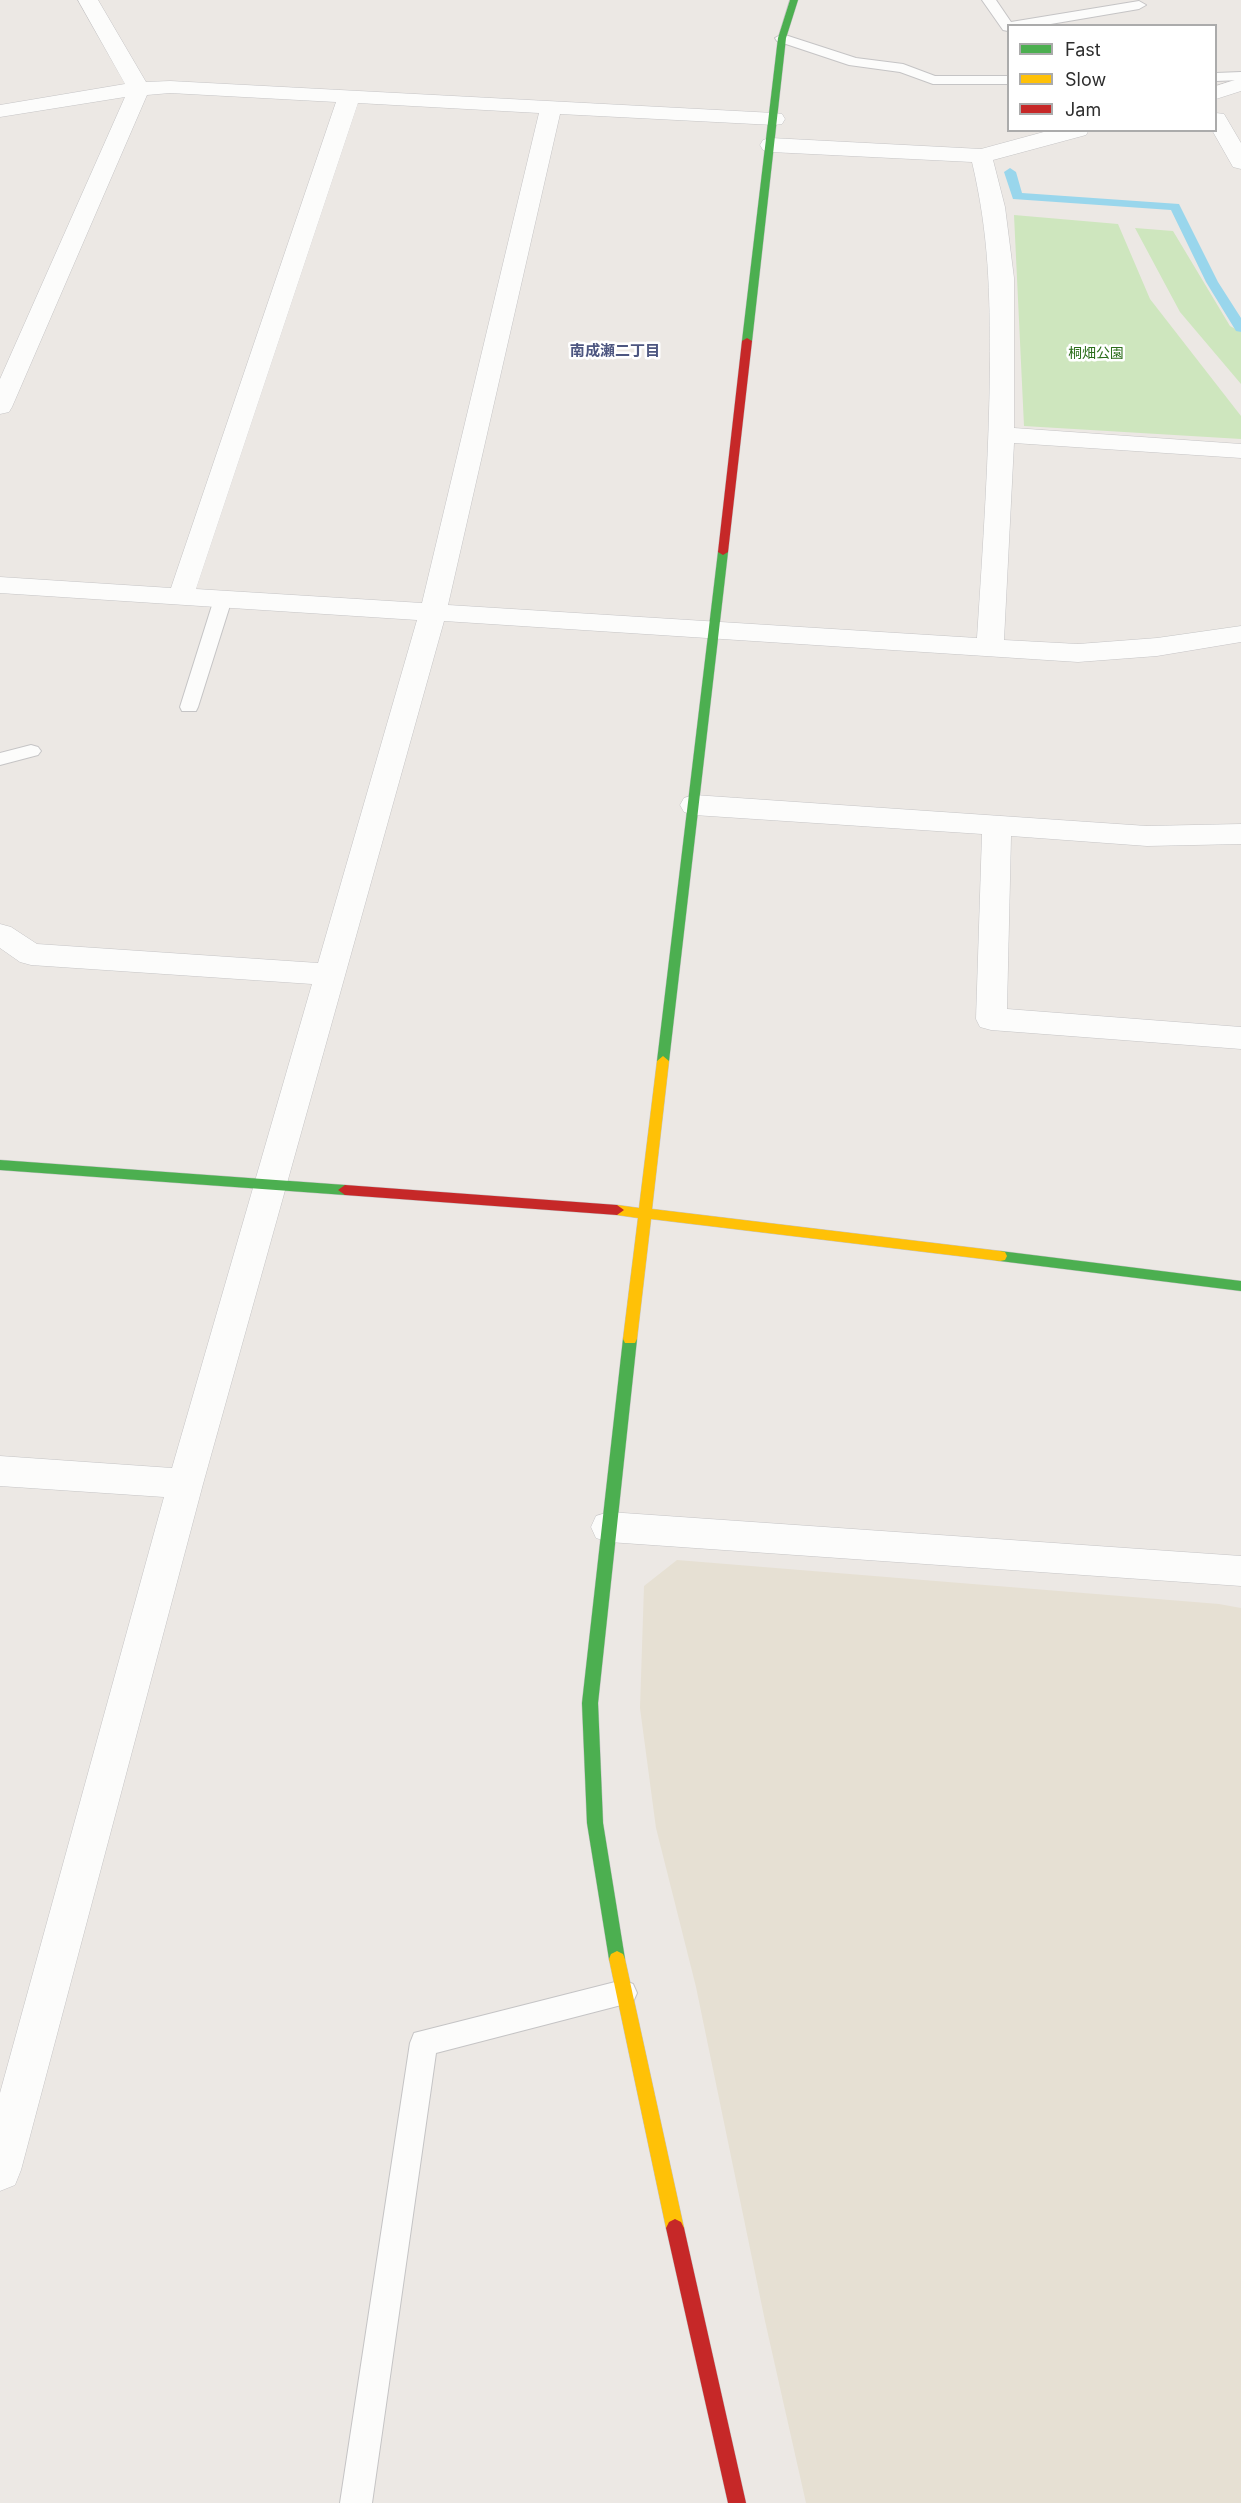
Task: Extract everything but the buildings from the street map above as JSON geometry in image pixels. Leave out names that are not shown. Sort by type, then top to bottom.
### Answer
[{"type":"street","points":[[88,0],[139,89]]},
{"type":"street","points":[[737,2503],[623,1993],[595,1822],[590,1703],[644,1212],[694,805],[712,629],[782,38],[794,0]]},
{"type":"street","points":[[1217,92],[1241,84]]},
{"type":"street","points":[[0,111],[112,91],[170,87],[774,118]]},
{"type":"street","points":[[1,403],[139,89]]},
{"type":"street","points":[[181,596],[349,97]]},
{"type":"street","points":[[0,2170],[185,1484],[433,612],[551,108]]},
{"type":"street","points":[[1217,122],[1241,162]]},
{"type":"street","points":[[771,145],[981,156],[1071,132]]},
{"type":"street","points":[[981,156],[994,207],[1002,278],[1002,435],[990,648]]},
{"type":"street","points":[[1002,435],[1241,451]]},
{"type":"street","points":[[0,585],[1078,653],[1157,647],[1241,634]]},
{"type":"street","points":[[694,805],[1147,836],[1241,834]]},
{"type":"street","points":[[997,825],[991,1019],[1241,1038]]},
{"type":"street","points":[[0,934],[31,954],[330,975]]},
{"type":"street","points":[[0,1165],[644,1212],[1241,1286]]},
{"type":"street","points":[[0,1471],[185,1484]]},
{"type":"street","points":[[609,1527],[1241,1571]]},
{"type":"lane","points":[[989,0],[1007,24]]},
{"type":"lane","points":[[1021,24],[1139,5]]},
{"type":"lane","points":[[782,38],[854,62],[903,68],[933,80],[1007,80]]},
{"type":"lane","points":[[1217,77],[1241,76]]},
{"type":"lane","points":[[189,707],[223,599]]},
{"type":"lane","points":[[0,759],[31,751]]},
{"type":"lane","points":[[356,2503],[424,2043],[623,1993]]},
{"type":"shaded area","points":[[677,1560],[1219,1604],[1241,1608],[1241,2503],[806,2503],[765,2321],[696,1987],[656,1828],[640,1708],[644,1586]]},
{"type":"green space","name":"桐畑公園","points":[[1014,215],[1118,224],[1150,299],[1241,416],[1241,439],[1024,426]]},
{"type":"green space","points":[[1135,228],[1173,231],[1230,326],[1241,332],[1241,384],[1180,312]]},
{"type":"waterway","points":[[1010,172],[1017,196],[1175,207],[1212,282],[1241,328]]},
{"type":"traffic: fast","points":[[747,341],[782,38],[794,0]]},
{"type":"traffic: fast","points":[[663,1061],[723,552]]},
{"type":"traffic: fast","points":[[0,1165],[345,1190]]},
{"type":"traffic: fast","points":[[1000,1256],[1241,1286]]},
{"type":"traffic: fast","points":[[617,1959],[595,1823],[590,1703],[630,1339]]},
{"type":"traffic: slow","points":[[630,1339],[663,1061]]},
{"type":"traffic: slow","points":[[617,1210],[1000,1256]]},
{"type":"traffic: slow","points":[[617,1959],[675,2228]]},
{"type":"traffic: jam","points":[[723,552],[747,341]]},
{"type":"traffic: jam","points":[[345,1190],[617,1210]]},
{"type":"traffic: jam","points":[[675,2228],[737,2503]]},
{"type":"district","name":"南成瀬二丁目","points":[[615,351]]}]
